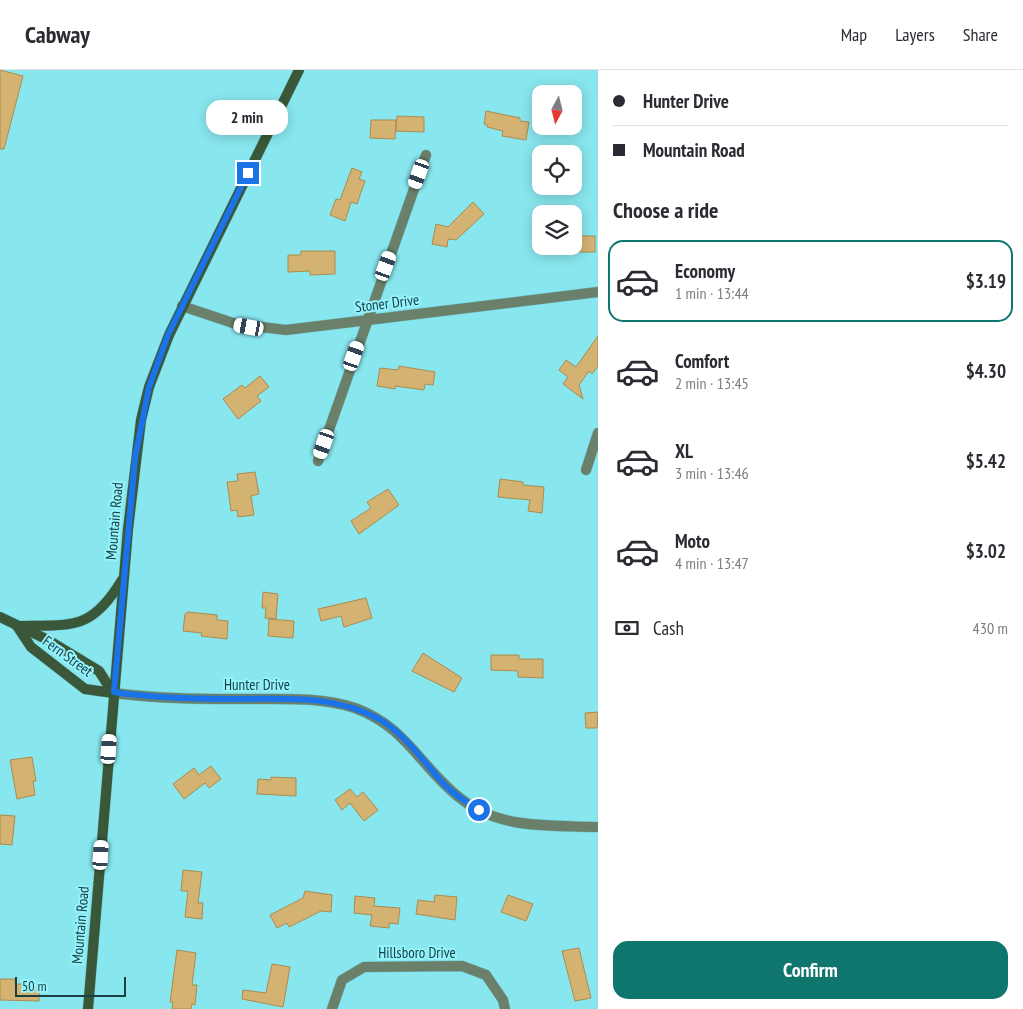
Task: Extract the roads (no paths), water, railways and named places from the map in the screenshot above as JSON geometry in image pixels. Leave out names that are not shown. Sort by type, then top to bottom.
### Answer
[{"type":"main road","name":"Mountain Road","points":[[88,1009],[124,577],[135,458],[141,420],[157,362],[182,306],[299,70]]},
{"type":"main road","points":[[17,626],[58,626],[82,622],[101,608],[124,577]]},
{"type":"main road","name":"Fern Street","points":[[0,616],[48,640],[99,671],[114,692]]},
{"type":"main road","name":"Fern Street","points":[[17,626],[31,647],[85,688],[114,692]]},
{"type":"street","points":[[318,461],[426,155]]},
{"type":"street","name":"Stoner Drive","points":[[182,306],[236,324],[262,329],[286,330],[598,292]]},
{"type":"street","points":[[586,470],[598,433]]},
{"type":"street","name":"Hunter Drive","points":[[114,692],[167,698],[326,701],[353,708],[372,716],[396,731],[411,744],[444,784],[461,799],[479,810],[517,823],[598,827]]},
{"type":"street","name":"Hillsboro Drive","points":[[332,1009],[342,980],[364,967],[462,966],[486,975],[502,1000],[505,1009]]}]
